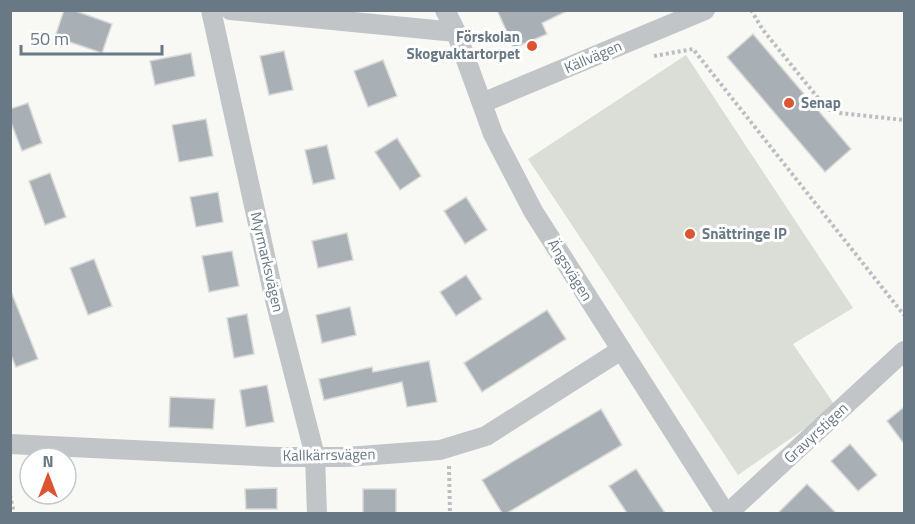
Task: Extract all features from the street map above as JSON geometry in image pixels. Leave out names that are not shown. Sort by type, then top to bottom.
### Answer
[{"type":"street","name":"Myrmarksvägen","points":[[211,10],[273,292],[315,456],[317,513]]},
{"type":"street","points":[[230,10],[456,32]]},
{"type":"street","name":"Ängsvägen","points":[[445,10],[456,32],[493,134],[533,211],[726,513]]},
{"type":"street","name":"Källvägen","points":[[482,103],[705,10]]},
{"type":"street","name":"Kallkärrsvägen","points":[[10,444],[276,457],[347,457],[449,447],[486,436],[621,350]]},
{"type":"street","name":"Gravyrstigen","points":[[726,513],[904,351]]},
{"type":"path","points":[[751,10],[763,30],[827,109],[840,113],[904,120]]},
{"type":"path","points":[[654,56],[693,49],[904,315]]},
{"type":"path","points":[[449,447],[450,513]]},
{"type":"path","points":[[10,495],[14,513]]},
{"type":"shaded area","name":"Snättringe IP","points":[[686,55],[853,308],[793,344],[836,407],[738,475],[528,159]]},
{"type":"building","points":[[64,10],[73,10],[112,24],[102,53],[55,37]]},
{"type":"building","points":[[497,10],[569,10],[542,23],[547,34],[514,48]]},
{"type":"building","name":"Senap","points":[[753,34],[851,149],[825,172],[727,57]]},
{"type":"building","points":[[284,51],[293,90],[269,95],[260,56]]},
{"type":"building","points":[[191,53],[195,76],[155,85],[150,61]]},
{"type":"building","points":[[383,60],[397,96],[368,107],[354,71]]},
{"type":"building","points":[[28,103],[42,143],[22,151],[10,120],[10,109]]},
{"type":"building","points":[[206,119],[213,156],[179,162],[172,125]]},
{"type":"building","points":[[397,138],[421,176],[400,190],[375,152]]},
{"type":"building","points":[[327,145],[335,179],[313,184],[305,150]]},
{"type":"building","points":[[50,173],[66,217],[45,225],[29,181]]},
{"type":"building","points":[[218,192],[223,222],[196,227],[190,197]]},
{"type":"building","points":[[466,197],[487,230],[465,244],[444,211]]},
{"type":"building","points":[[347,233],[353,260],[318,268],[312,241]]},
{"type":"building","points":[[232,251],[239,286],[209,292],[202,256]]},
{"type":"building","points":[[94,259],[112,306],[88,315],[70,268]]},
{"type":"building","points":[[466,275],[482,299],[456,316],[440,292]]},
{"type":"building","points":[[10,289],[38,359],[16,367],[10,353]]},
{"type":"building","points":[[350,307],[356,335],[322,343],[316,315]]},
{"type":"building","points":[[547,310],[566,339],[482,392],[464,363]]},
{"type":"building","points":[[247,314],[254,354],[234,358],[227,318]]},
{"type":"building","points":[[429,361],[437,402],[407,407],[402,382],[324,400],[319,379],[372,367],[373,372]]},
{"type":"building","points":[[267,385],[274,422],[246,427],[240,390]]},
{"type":"building","points":[[170,397],[215,399],[213,429],[169,427]]},
{"type":"building","points":[[904,407],[904,444],[887,421]]},
{"type":"building","points":[[601,409],[622,445],[507,513],[502,513],[482,480]]},
{"type":"building","points":[[850,444],[877,475],[858,491],[831,461]]},
{"type":"building","points":[[636,469],[665,513],[627,513],[609,486]]},
{"type":"building","points":[[807,484],[836,513],[778,513]]},
{"type":"building","points":[[277,488],[277,509],[246,509],[245,489]]},
{"type":"building","points":[[363,489],[396,489],[396,513],[363,513]]},
{"type":"place","name":"Förskolan Skogvaktartorpet","points":[[532,46]]},
{"type":"place","name":"Senap","points":[[789,103]]},
{"type":"place","name":"Snättringe IP","points":[[690,234]]}]
